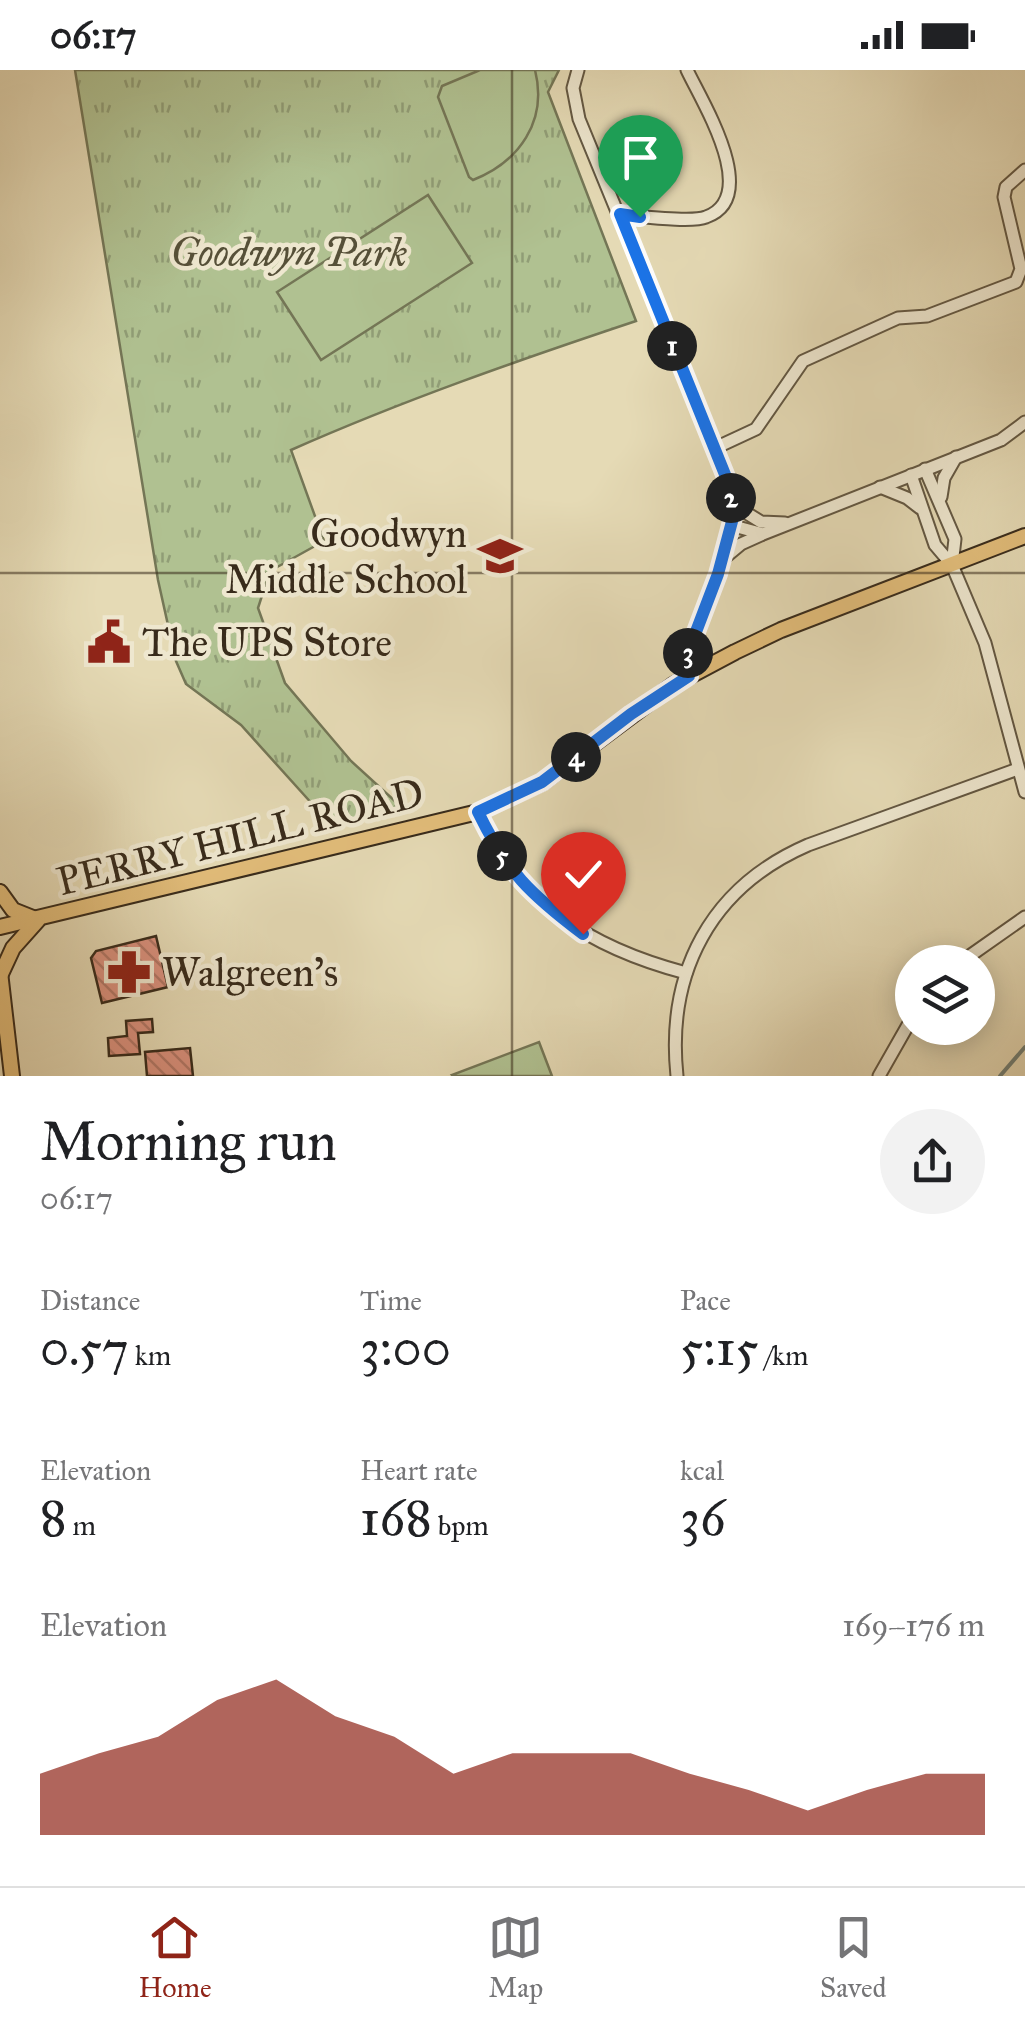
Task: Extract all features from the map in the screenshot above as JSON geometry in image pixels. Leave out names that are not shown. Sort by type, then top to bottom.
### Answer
[{"type":"main road","name":"PERRY HILL ROAD","points":[[0,926],[478,812],[542,782],[631,714],[689,676],[781,630],[1025,536]]},
{"type":"main road","points":[[0,892],[13,910],[38,920],[13,948],[0,974],[12,1076]]},
{"type":"street","points":[[578,70],[572,88],[580,119],[714,449],[732,504],[723,559],[686,658],[689,676]]},
{"type":"street","points":[[620,214],[696,220],[720,208],[731,178],[727,155],[687,70]]},
{"type":"street","points":[[714,449],[756,429],[803,360],[898,318],[927,316],[1016,282],[1021,269],[1004,198],[1006,187],[1025,170]]},
{"type":"street","points":[[723,559],[741,544],[763,534],[1000,440],[1025,422]]},
{"type":"street","points":[[940,502],[942,486],[956,456]]},
{"type":"street","points":[[925,469],[955,539],[952,565]]},
{"type":"street","points":[[911,475],[935,545],[952,565],[996,675],[1025,792]]},
{"type":"street","points":[[880,487],[907,498],[922,510]]},
{"type":"street","points":[[732,504],[761,522],[789,523]]},
{"type":"street","points":[[730,524],[763,534]]},
{"type":"street","points":[[677,1076],[675,1022],[686,973],[699,941],[723,906],[757,874],[808,845],[1018,770]]},
{"type":"street","points":[[478,812],[494,845],[538,900],[595,941],[686,973]]},
{"type":"street","points":[[985,945],[1025,917]]},
{"type":"street","points":[[879,1076],[897,1045]]},
{"type":"green space","name":"Goodwyn Park","points":[[75,70],[559,70],[548,92],[636,321],[462,381],[291,450],[324,541],[270,571],[258,608],[285,683],[351,761],[407,812],[333,827],[241,725],[186,684],[176,661],[158,580]]},
{"type":"green space","points":[[480,70],[535,70],[537,106],[526,137],[516,151],[473,180],[438,97],[442,86]]},
{"type":"green space","points":[[428,195],[472,263],[321,360],[277,292]]},
{"type":"green space","points":[[539,1042],[552,1076],[452,1075]]},
{"type":"building","name":"Walgreen's","points":[[156,936],[168,987],[102,1003],[91,958],[96,951]]},
{"type":"building","points":[[152,1019],[153,1032],[138,1033],[140,1054],[109,1056],[108,1038],[127,1036],[126,1021]]},
{"type":"building","points":[[190,1048],[193,1076],[147,1076],[145,1052]]},
{"type":"waterway","points":[[1000,1076],[1025,1047]]},
{"type":"place","name":"Goodwyn Middle School","points":[[500,556]]},
{"type":"place","name":"The UPS Store","points":[[109,642]]},
{"type":"place","name":"Walgreen's","points":[[129,972]]},
{"type":"route","points":[[583,934],[527,890],[494,845],[478,812],[542,782],[631,714],[689,676],[686,658],[726,550],[734,514],[726,477],[620,214],[640,217]]}]
